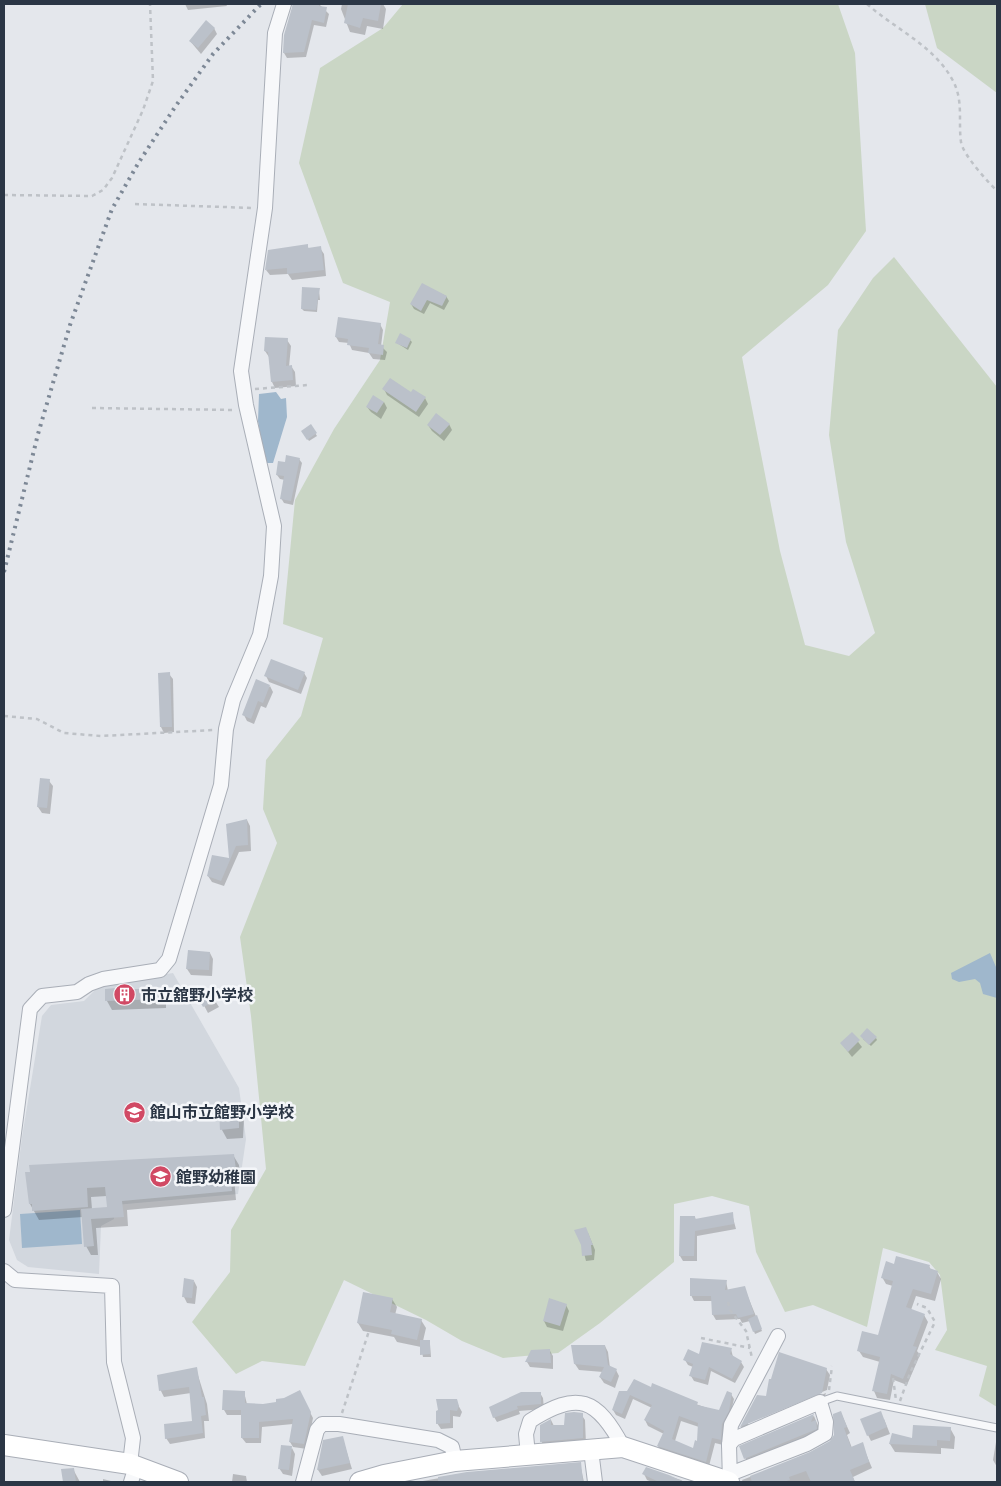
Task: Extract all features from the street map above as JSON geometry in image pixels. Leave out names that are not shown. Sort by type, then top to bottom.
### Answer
[{"type":"street","points":[[4,1210],[30,1009],[42,996],[77,992],[89,984],[103,979],[160,970],[169,960],[221,785],[226,730],[232,700],[260,634],[268,597],[274,551],[274,526],[247,410],[241,371],[265,208],[275,33],[284,4]]},
{"type":"street","points":[[4,1271],[15,1280],[112,1286],[114,1362],[133,1438],[132,1471]]},
{"type":"street","points":[[730,1480],[729,1445],[731,1425],[778,1336]]},
{"type":"street","points":[[360,1482],[384,1475],[455,1462],[623,1447],[730,1480],[825,1434],[824,1400],[734,1439],[729,1445]]},
{"type":"street","points":[[528,1455],[526,1434],[530,1421],[564,1403],[584,1402],[599,1412],[610,1423],[623,1447]]},
{"type":"street","points":[[303,1482],[317,1430],[322,1424],[339,1424],[438,1440],[452,1447],[455,1462]]},
{"type":"street","points":[[4,1445],[178,1482]]},
{"type":"street","points":[[591,1450],[596,1482]]},
{"type":"lane","points":[[824,1400],[836,1396],[997,1428]]},
{"type":"path","points":[[4,195],[92,196],[103,190],[112,178],[143,110],[153,81],[150,4]]},
{"type":"path","points":[[866,4],[916,40],[952,78],[960,97],[961,144],[987,181],[997,191]]},
{"type":"path","points":[[135,204],[265,208]]},
{"type":"path","points":[[244,390],[308,385]]},
{"type":"path","points":[[92,408],[247,410]]},
{"type":"path","points":[[4,716],[38,719],[64,733],[101,736],[226,730]]},
{"type":"path","points":[[728,1302],[730,1310],[746,1331],[755,1382]]},
{"type":"path","points":[[897,1409],[910,1373],[935,1322],[927,1308],[917,1304]]},
{"type":"path","points":[[339,1424],[369,1332]]},
{"type":"path","points":[[701,1338],[750,1348]]},
{"type":"path","points":[[824,1400],[832,1366]]},
{"type":"path","points":[[893,1378],[897,1409]]},
{"type":"shaded area","name":"館山市立館野小学校","points":[[173,973],[239,1088],[246,1139],[238,1194],[115,1205],[114,1219],[101,1226],[99,1274],[28,1267],[17,1260],[9,1240],[22,1137],[42,1016],[51,1005],[84,1001],[100,985]]},
{"type":"green space","points":[[403,4],[838,4],[855,53],[866,231],[828,285],[742,357],[780,551],[805,645],[849,656],[875,633],[846,542],[829,435],[838,330],[873,278],[894,257],[997,387],[997,1407],[979,1396],[987,1366],[935,1350],[947,1330],[940,1275],[929,1262],[883,1248],[867,1327],[813,1305],[785,1312],[756,1252],[749,1206],[712,1196],[674,1204],[674,1262],[600,1323],[558,1353],[503,1358],[462,1341],[426,1320],[344,1280],[305,1366],[262,1361],[236,1374],[192,1322],[230,1272],[231,1230],[266,1169],[251,1016],[240,937],[277,843],[263,809],[266,760],[301,716],[323,638],[283,624],[295,500],[334,429],[380,360],[390,302],[343,283],[299,163],[320,68],[383,28]]},
{"type":"green space","points":[[925,4],[997,4],[997,93],[937,48]]},
{"type":"water","points":[[276,392],[281,399],[286,398],[287,417],[273,463],[265,463],[258,421],[259,394]]},
{"type":"water","points":[[990,953],[996,967],[997,998],[983,994],[980,983],[975,979],[959,982],[952,979],[951,973]]},
{"type":"water","points":[[80,1210],[82,1244],[22,1248],[20,1214]]},
{"type":"building","points":[[293,4],[319,4],[319,6],[327,7],[324,23],[312,20],[304,52],[283,53],[284,35]]},
{"type":"building","points":[[348,4],[381,4],[378,21],[363,18],[360,28],[344,23]]},
{"type":"building","points":[[206,20],[215,28],[198,48],[189,41]]},
{"type":"building","points":[[308,244],[308,248],[321,246],[324,270],[287,274],[287,268],[265,270],[268,250]]},
{"type":"building","points":[[422,283],[447,296],[442,306],[427,300],[421,311],[410,304]]},
{"type":"building","points":[[302,287],[320,288],[316,310],[301,309]]},
{"type":"building","points":[[338,317],[381,323],[378,344],[384,345],[383,355],[368,353],[369,348],[347,345],[348,339],[335,337]]},
{"type":"building","points":[[400,333],[411,339],[407,348],[395,343]]},
{"type":"building","points":[[265,337],[288,338],[286,366],[292,365],[293,380],[271,382],[268,352],[264,351]]},
{"type":"building","points":[[390,378],[411,392],[413,389],[426,397],[416,412],[382,389]]},
{"type":"building","points":[[373,395],[384,402],[377,413],[366,407]]},
{"type":"building","points":[[436,413],[450,424],[440,435],[427,425]]},
{"type":"building","points":[[311,424],[317,433],[307,440],[301,431]]},
{"type":"building","points":[[286,455],[300,458],[291,501],[280,499],[284,476],[276,475],[278,461],[285,462]]},
{"type":"building","points":[[271,659],[305,672],[298,690],[264,676]]},
{"type":"building","points":[[170,672],[172,727],[160,727],[158,673]]},
{"type":"building","points":[[256,679],[270,685],[263,703],[258,701],[251,719],[242,715]]},
{"type":"building","points":[[40,778],[50,779],[47,808],[37,807]]},
{"type":"building","points":[[247,819],[248,845],[236,846],[221,881],[207,876],[212,855],[229,858],[226,824]]},
{"type":"building","points":[[188,950],[210,952],[209,970],[186,969]]},
{"type":"building","points":[[116,988],[126,990],[161,988],[162,999],[105,1001],[105,989]]},
{"type":"building","points":[[210,992],[216,1001],[203,1007],[198,998]]},
{"type":"building","points":[[867,1028],[877,1037],[869,1045],[860,1036]]},
{"type":"building","points":[[852,1032],[860,1040],[848,1052],[840,1043]]},
{"type":"building","points":[[239,1108],[239,1128],[220,1130],[219,1111]]},
{"type":"building","points":[[234,1154],[236,1170],[230,1170],[232,1191],[122,1201],[124,1217],[91,1219],[94,1246],[84,1247],[81,1209],[107,1207],[105,1187],[87,1188],[88,1207],[32,1211],[32,1204],[29,1204],[25,1172],[30,1172],[29,1165]]},
{"type":"building","points":[[733,1212],[734,1224],[695,1231],[694,1256],[679,1256],[680,1216],[695,1216],[695,1219]]},
{"type":"building","points":[[586,1227],[593,1245],[591,1245],[592,1255],[582,1256],[581,1245],[574,1230]]},
{"type":"building","points":[[896,1256],[930,1265],[929,1268],[938,1271],[931,1294],[913,1289],[906,1307],[925,1314],[913,1346],[917,1347],[903,1379],[891,1374],[887,1394],[872,1391],[880,1357],[857,1351],[862,1331],[878,1335],[893,1281],[881,1278],[886,1261],[894,1264]]},
{"type":"building","points":[[184,1278],[194,1280],[192,1298],[182,1297]]},
{"type":"building","points":[[690,1278],[727,1280],[725,1290],[745,1286],[754,1314],[738,1318],[736,1314],[712,1315],[711,1296],[690,1296]]},
{"type":"building","points":[[363,1292],[393,1298],[390,1312],[422,1319],[417,1340],[391,1334],[392,1330],[357,1323]]},
{"type":"building","points":[[549,1298],[567,1304],[560,1326],[543,1321]]},
{"type":"building","points":[[757,1315],[762,1329],[753,1332],[748,1319]]},
{"type":"building","points":[[420,1340],[430,1340],[430,1354],[420,1355]]},
{"type":"building","points":[[702,1342],[732,1348],[730,1354],[742,1361],[732,1379],[709,1367],[705,1380],[689,1376],[693,1364],[683,1360],[688,1349],[699,1354]]},
{"type":"building","points":[[571,1345],[605,1345],[608,1365],[617,1369],[611,1382],[599,1377],[604,1367],[574,1364]]},
{"type":"building","points":[[550,1349],[551,1363],[525,1362],[531,1350]]},
{"type":"building","points":[[779,1352],[827,1368],[822,1393],[740,1427],[757,1395],[766,1396],[769,1379],[771,1379]]},
{"type":"building","points":[[197,1367],[206,1415],[201,1416],[203,1433],[165,1439],[164,1424],[192,1421],[189,1387],[159,1391],[157,1375]]},
{"type":"building","points":[[634,1379],[651,1387],[652,1383],[698,1402],[697,1405],[719,1410],[727,1391],[732,1393],[729,1411],[722,1424],[721,1440],[712,1438],[706,1462],[657,1446],[664,1431],[644,1420],[652,1405],[630,1395],[622,1414],[612,1410],[619,1391],[627,1391]],"holes":[[[679,1416],[698,1423],[697,1441],[695,1440],[693,1448],[672,1439]]]},
{"type":"building","points":[[223,1390],[245,1391],[245,1403],[263,1404],[276,1402],[276,1399],[284,1398],[300,1390],[311,1412],[304,1444],[289,1442],[293,1419],[259,1422],[259,1438],[241,1438],[241,1410],[222,1410]]},
{"type":"building","points":[[521,1392],[541,1392],[541,1404],[517,1406],[518,1409],[493,1418],[489,1407]]},
{"type":"building","points":[[436,1399],[457,1399],[459,1406],[457,1411],[450,1410],[450,1423],[436,1424],[436,1411],[438,1410]]},
{"type":"building","points":[[841,1411],[847,1427],[844,1428],[851,1447],[863,1442],[869,1462],[850,1470],[855,1482],[811,1482],[806,1471],[789,1477],[790,1480],[783,1482],[752,1482],[750,1476],[810,1452],[830,1441],[834,1435],[833,1414]]},
{"type":"building","points":[[881,1411],[887,1427],[867,1436],[860,1419]]},
{"type":"building","points":[[565,1413],[583,1413],[583,1438],[540,1442],[540,1425],[551,1419],[551,1425],[564,1425]]},
{"type":"building","points":[[814,1414],[811,1422],[816,1420],[817,1429],[744,1459],[739,1446]]},
{"type":"building","points":[[913,1425],[951,1427],[950,1441],[937,1440],[937,1446],[889,1444],[892,1433],[912,1438]]},
{"type":"building","points":[[343,1436],[350,1463],[317,1470],[323,1440]]},
{"type":"building","points":[[281,1445],[292,1446],[289,1470],[278,1469]]},
{"type":"building","points":[[581,1462],[583,1482],[438,1482],[438,1477],[467,1472]]},
{"type":"building","points":[[646,1467],[684,1482],[659,1482],[642,1474]]},
{"type":"building","points":[[74,1468],[76,1482],[63,1482],[61,1469]]},
{"type":"railway","points":[[4,572],[38,434],[70,325],[112,209],[139,162],[213,54],[261,4]]},
{"type":"place","name":"市立舘野小学校","points":[[125,995]]},
{"type":"place","name":"館山市立館野小学校","points":[[134,1112]]},
{"type":"place","name":"館野幼稚園","points":[[160,1177]]}]
